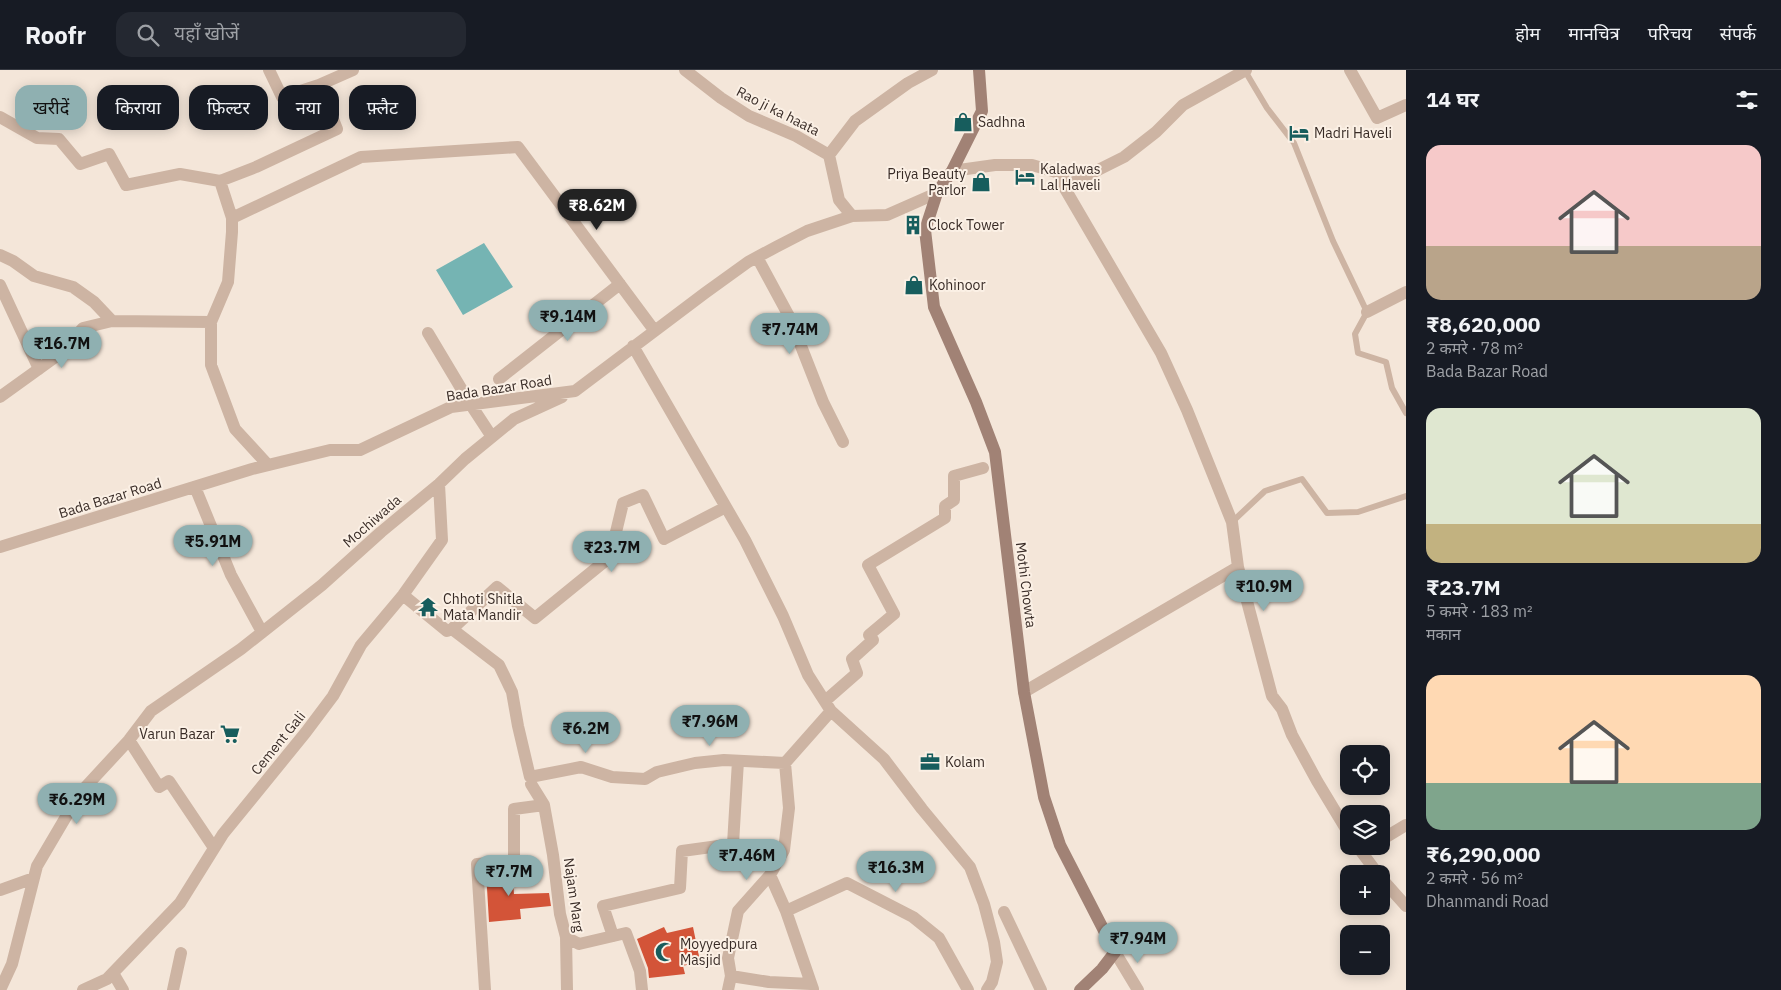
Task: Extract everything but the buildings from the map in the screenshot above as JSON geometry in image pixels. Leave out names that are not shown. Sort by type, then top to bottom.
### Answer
[{"type":"main road","name":"Mothi Chowta","points":[[979,70],[982,111],[952,171],[937,193],[925,230],[934,306],[976,402],[995,452],[1024,692],[1044,797],[1060,844],[1115,952]]},
{"type":"main road","points":[[1080,990],[1102,969],[1115,952]]},
{"type":"street","points":[[269,70],[278,88]]},
{"type":"street","points":[[319,85],[353,70]]},
{"type":"street","name":"Rao ji ka haata","points":[[685,70],[721,98],[749,116],[796,136],[829,155]]},
{"type":"street","points":[[852,216],[839,200],[829,155],[856,121],[908,83],[932,70]]},
{"type":"street","points":[[1350,70],[1377,118],[1406,104]]},
{"type":"street","points":[[1064,188],[1124,157],[1156,132],[1183,105],[1239,72]]},
{"type":"street","points":[[0,117],[36,138],[59,139],[80,164],[109,154],[126,185],[180,174],[220,181],[256,167],[335,130]]},
{"type":"street","points":[[232,218],[361,157],[518,147],[654,330]]},
{"type":"street","points":[[952,171],[995,165],[1032,165],[1063,174],[1064,188],[1161,353],[1187,410],[1232,522],[1238,567],[1272,696],[1282,709],[1292,735],[1340,819]]},
{"type":"street","points":[[220,181],[232,218],[232,232],[228,282],[210,322],[211,365],[235,429],[268,465]]},
{"type":"street","points":[[575,391],[705,292],[757,257],[807,232],[852,216],[887,215],[937,193]]},
{"type":"street","points":[[0,255],[13,261],[34,276],[73,287],[94,302],[112,321]]},
{"type":"street","points":[[757,257],[790,318],[823,402],[843,442]]},
{"type":"street","points":[[499,379],[620,284]]},
{"type":"street","points":[[0,285],[38,369]]},
{"type":"street","points":[[1367,312],[1406,292]]},
{"type":"street","points":[[0,397],[61,353],[83,328],[112,321],[210,322]]},
{"type":"street","points":[[428,333],[492,437]]},
{"type":"street","points":[[633,346],[745,540],[783,616],[808,675],[828,706],[884,759],[970,867],[984,904],[997,962],[992,982],[987,990]]},
{"type":"street","name":"Bada Bazar Road","points":[[0,547],[268,465],[330,450],[360,450],[451,407],[575,391]]},
{"type":"street","name":"Mochiwada","points":[[0,990],[12,964],[37,866],[80,793],[129,740],[151,711],[262,632],[322,585],[514,418],[575,391]]},
{"type":"street","points":[[728,990],[731,976],[728,958],[738,911],[770,875],[784,850],[789,808],[785,763],[828,706],[858,673],[852,659],[873,640],[869,635],[894,614],[868,565],[944,518],[945,506],[954,500],[954,476],[983,468]]},
{"type":"street","name":"Cement Gali","points":[[83,990],[107,979],[180,903],[223,834],[333,696],[361,645],[403,595],[442,540],[439,484]]},
{"type":"street","points":[[195,487],[231,575],[262,632]]},
{"type":"street","points":[[403,595],[447,631],[452,629],[497,587],[535,618],[610,557],[624,503],[643,495],[664,539],[726,507]]},
{"type":"street","points":[[1024,692],[1238,567]]},
{"type":"street","points":[[452,629],[499,665],[512,692],[530,781],[544,805],[514,809],[514,861],[477,864],[485,990]]},
{"type":"street","points":[[129,740],[159,786],[169,781],[214,848]]},
{"type":"street","points":[[530,781],[581,767],[612,776],[645,779],[657,772],[695,763],[724,760],[785,763]]},
{"type":"street","points":[[613,936],[603,906],[680,888],[682,851],[733,844],[738,761]]},
{"type":"street","name":"Najam Marg","points":[[544,805],[553,855],[560,914],[566,937],[567,990]]},
{"type":"street","points":[[1390,835],[1406,825]]},
{"type":"street","points":[[731,976],[812,987],[786,911],[770,875]]},
{"type":"street","points":[[2,886],[34,878]]},
{"type":"street","points":[[786,911],[848,883],[913,916],[940,938],[968,990]]},
{"type":"street","points":[[1390,888],[1406,906]]},
{"type":"street","points":[[1004,912],[1041,990]]},
{"type":"street","points":[[566,937],[579,944],[626,933],[640,971],[642,990]]},
{"type":"street","points":[[1115,952],[1138,990]]},
{"type":"street","points":[[173,990],[181,953]]},
{"type":"street","points":[[113,973],[123,990]]},
{"type":"lane","points":[[1239,72],[1294,143],[1333,240],[1367,312],[1355,334],[1358,353],[1386,362],[1392,388],[1406,414]]},
{"type":"lane","points":[[1232,522],[1265,491],[1302,479],[1327,513],[1358,512],[1406,496]]},
{"type":"water","points":[[484,243],[513,287],[463,315],[436,270]]},
{"type":"place","name":"Sadhna","points":[[963,122]]},
{"type":"place","name":"Madri Haveli","points":[[1299,133]]},
{"type":"place","name":"Kaladwas Lal Haveli","points":[[1025,177]]},
{"type":"place","name":"Priya Beauty Parlor","points":[[981,182]]},
{"type":"place","name":"Clock Tower","points":[[913,225]]},
{"type":"place","name":"Kohinoor","points":[[914,285]]},
{"type":"place","name":"Chhoti Shitla Mata Mandir","points":[[428,607]]},
{"type":"place","name":"Varun Bazar","points":[[230,734]]},
{"type":"place","name":"Kolam","points":[[930,762]]},
{"type":"place","name":"Moyyedpura Masjid","points":[[665,952]]}]
